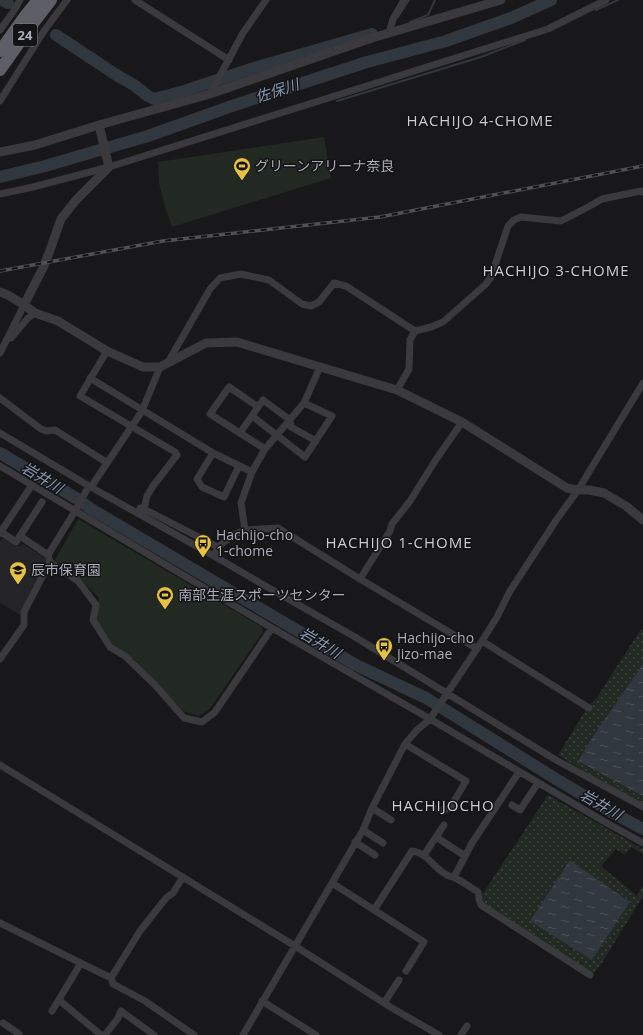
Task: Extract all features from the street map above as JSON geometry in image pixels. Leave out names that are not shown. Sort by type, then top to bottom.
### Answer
[{"type":"highway","name":"24","points":[[0,51],[38,0]]},
{"type":"highway","name":"24","points":[[0,70],[51,0]]},
{"type":"street","points":[[0,30],[15,14],[20,0]]},
{"type":"street","points":[[0,101],[41,29],[66,0]]},
{"type":"street","points":[[134,0],[229,60]]},
{"type":"street","points":[[210,94],[243,33],[266,0]]},
{"type":"street","points":[[389,33],[393,19],[404,0]]},
{"type":"street","points":[[0,152],[35,144],[210,94],[372,38],[501,0]]},
{"type":"street","points":[[0,194],[33,187],[109,166],[548,29],[606,0]]},
{"type":"street","points":[[99,125],[109,166]]},
{"type":"street","points":[[1,352],[50,250],[61,219],[76,200],[109,166]]},
{"type":"street","points":[[397,390],[409,369],[410,340],[415,331],[443,322],[486,284],[491,277],[508,226],[514,220],[522,217],[561,221],[588,208],[602,199],[641,191],[643,192]]},
{"type":"street","points":[[48,555],[89,487],[142,410],[163,365],[210,289],[220,278],[241,274],[269,280],[302,304],[311,306],[319,302],[334,283],[346,286],[415,331]]},
{"type":"street","points":[[0,292],[8,295],[36,313],[58,321],[107,351],[143,367],[163,365],[206,343],[237,342],[397,390],[462,422],[567,488],[604,493],[626,506],[643,520]]},
{"type":"street","points":[[1,352],[28,318],[36,313]]},
{"type":"street","points":[[107,351],[80,396],[175,452],[177,455],[153,486],[144,509]]},
{"type":"street","points":[[245,530],[241,503],[252,472],[265,449],[304,403],[320,367]]},
{"type":"street","points":[[90,378],[213,453],[252,472]]},
{"type":"street","points":[[243,1035],[262,1000],[363,830],[372,808],[405,744],[416,730],[430,718],[482,641],[497,617],[510,591],[557,519],[578,490],[643,383]]},
{"type":"street","points":[[258,407],[229,388],[210,414],[265,449]]},
{"type":"street","points":[[0,398],[41,429],[46,431],[55,430],[106,462]]},
{"type":"street","points":[[240,433],[263,400],[290,420],[291,427],[316,441]]},
{"type":"street","points":[[252,416],[305,457],[332,416],[304,403]]},
{"type":"street","points":[[360,579],[390,531],[392,524],[410,501],[462,422]]},
{"type":"street","points":[[0,433],[89,487],[124,505],[355,637],[445,695],[556,760],[643,807]]},
{"type":"street","points":[[213,453],[197,479],[202,487],[224,497],[239,466]]},
{"type":"street","points":[[0,466],[32,486],[76,509],[272,628],[430,718],[604,822],[643,843]]},
{"type":"street","points":[[32,486],[0,533],[16,542],[42,502]]},
{"type":"street","points":[[124,505],[144,509],[218,547]]},
{"type":"street","points":[[214,556],[218,547],[233,535],[245,530],[278,528],[476,648]]},
{"type":"street","points":[[20,536],[48,555],[50,562],[78,581],[96,605],[92,620],[110,647],[125,656],[155,685],[184,718],[202,722],[215,712],[272,628]]},
{"type":"street","points":[[0,659],[24,625],[24,612],[50,562]]},
{"type":"street","points":[[482,641],[589,708]]},
{"type":"street","points":[[405,744],[466,781],[450,808],[442,811],[437,808]]},
{"type":"street","points":[[0,765],[295,946],[407,1018],[439,1035]]},
{"type":"street","points":[[454,877],[472,843],[519,772]]},
{"type":"street","points":[[512,804],[520,810],[538,783]]},
{"type":"street","points":[[372,808],[391,820]]},
{"type":"street","points":[[424,855],[444,825]]},
{"type":"street","points":[[363,830],[383,843]]},
{"type":"street","points":[[436,837],[465,856]]},
{"type":"street","points":[[356,842],[375,855]]},
{"type":"street","points":[[374,910],[412,851],[418,851],[448,876],[454,877],[478,892],[482,905],[590,975]]},
{"type":"street","points":[[111,978],[140,931],[166,898],[173,893],[183,877]]},
{"type":"street","points":[[332,883],[424,942],[406,971]]},
{"type":"street","points":[[0,923],[111,978],[113,984],[144,1001],[190,1034]]},
{"type":"street","points":[[52,1011],[81,963]]},
{"type":"street","points":[[384,1003],[399,980]]},
{"type":"street","points":[[59,1000],[101,1035]]},
{"type":"street","points":[[262,1000],[316,1035]]},
{"type":"street","points":[[105,1035],[118,1018],[121,1011],[154,1035]]},
{"type":"street","points":[[3,1023],[19,1034],[18,1035]]},
{"type":"street","points":[[461,1035],[468,1026]]},
{"type":"shaded area","name":"グリーンアリーナ奈良","points":[[324,137],[331,178],[172,227],[159,183],[158,162]]},
{"type":"shaded area","name":"南部生涯スポーツセンター","points":[[78,519],[262,627],[263,632],[209,710],[198,716],[183,711],[134,659],[111,643],[96,621],[99,598],[78,577],[55,560]]},
{"type":"shaded area","name":"辰市保育園","points":[[3,538],[15,546],[20,546],[23,544],[45,558],[47,566],[22,616],[0,603],[0,542]]},
{"type":"shaded area","points":[[641,629],[643,630],[643,664],[593,736],[578,761],[643,796],[643,803],[592,776],[558,755],[589,705],[596,699]]},
{"type":"shaded area","points":[[548,795],[643,849],[643,854],[631,847],[625,855],[616,849],[601,866],[637,896],[643,886],[643,896],[600,966],[593,974],[483,903],[482,895]],"holes":[[[570,860],[630,902],[592,960]]]},
{"type":"water","points":[[643,664],[643,796],[578,761],[593,736]]},
{"type":"water","points":[[570,860],[630,902],[592,960],[530,921]]},
{"type":"waterway","points":[[3,0],[8,3]]},
{"type":"waterway","points":[[398,17],[409,0]]},
{"type":"waterway","points":[[410,22],[428,15],[435,0]]},
{"type":"waterway","name":"佐保川","points":[[0,177],[45,166],[148,136],[232,106],[367,62],[446,41],[511,18],[551,0]]},
{"type":"waterway","points":[[596,10],[618,0]]},
{"type":"waterway","points":[[56,35],[154,99],[372,34]]},
{"type":"waterway","points":[[337,101],[481,57],[525,40]]},
{"type":"waterway","name":"岩井川","points":[[0,453],[79,500],[91,509],[356,665],[426,698],[556,779],[643,829]]},
{"type":"railway","points":[[0,271],[163,241],[380,217],[643,166]]},
{"type":"place","name":"グリーンアリーナ奈良","points":[[242,181]]},
{"type":"place","name":"Hachijo-cho 1-chome","points":[[203,558]]},
{"type":"place","name":"辰市保育園","points":[[18,585]]},
{"type":"place","name":"南部生涯スポーツセンター","points":[[165,610]]},
{"type":"place","name":"Hachijo-cho Jizo-mae","points":[[384,661]]},
{"type":"district","name":"HACHIJO 4-CHOME","points":[[480,121]]},
{"type":"district","name":"HACHIJO 3-CHOME","points":[[556,271]]},
{"type":"district","name":"HACHIJO 1-CHOME","points":[[399,543]]},
{"type":"district","name":"HACHIJOCHO","points":[[443,806]]}]
